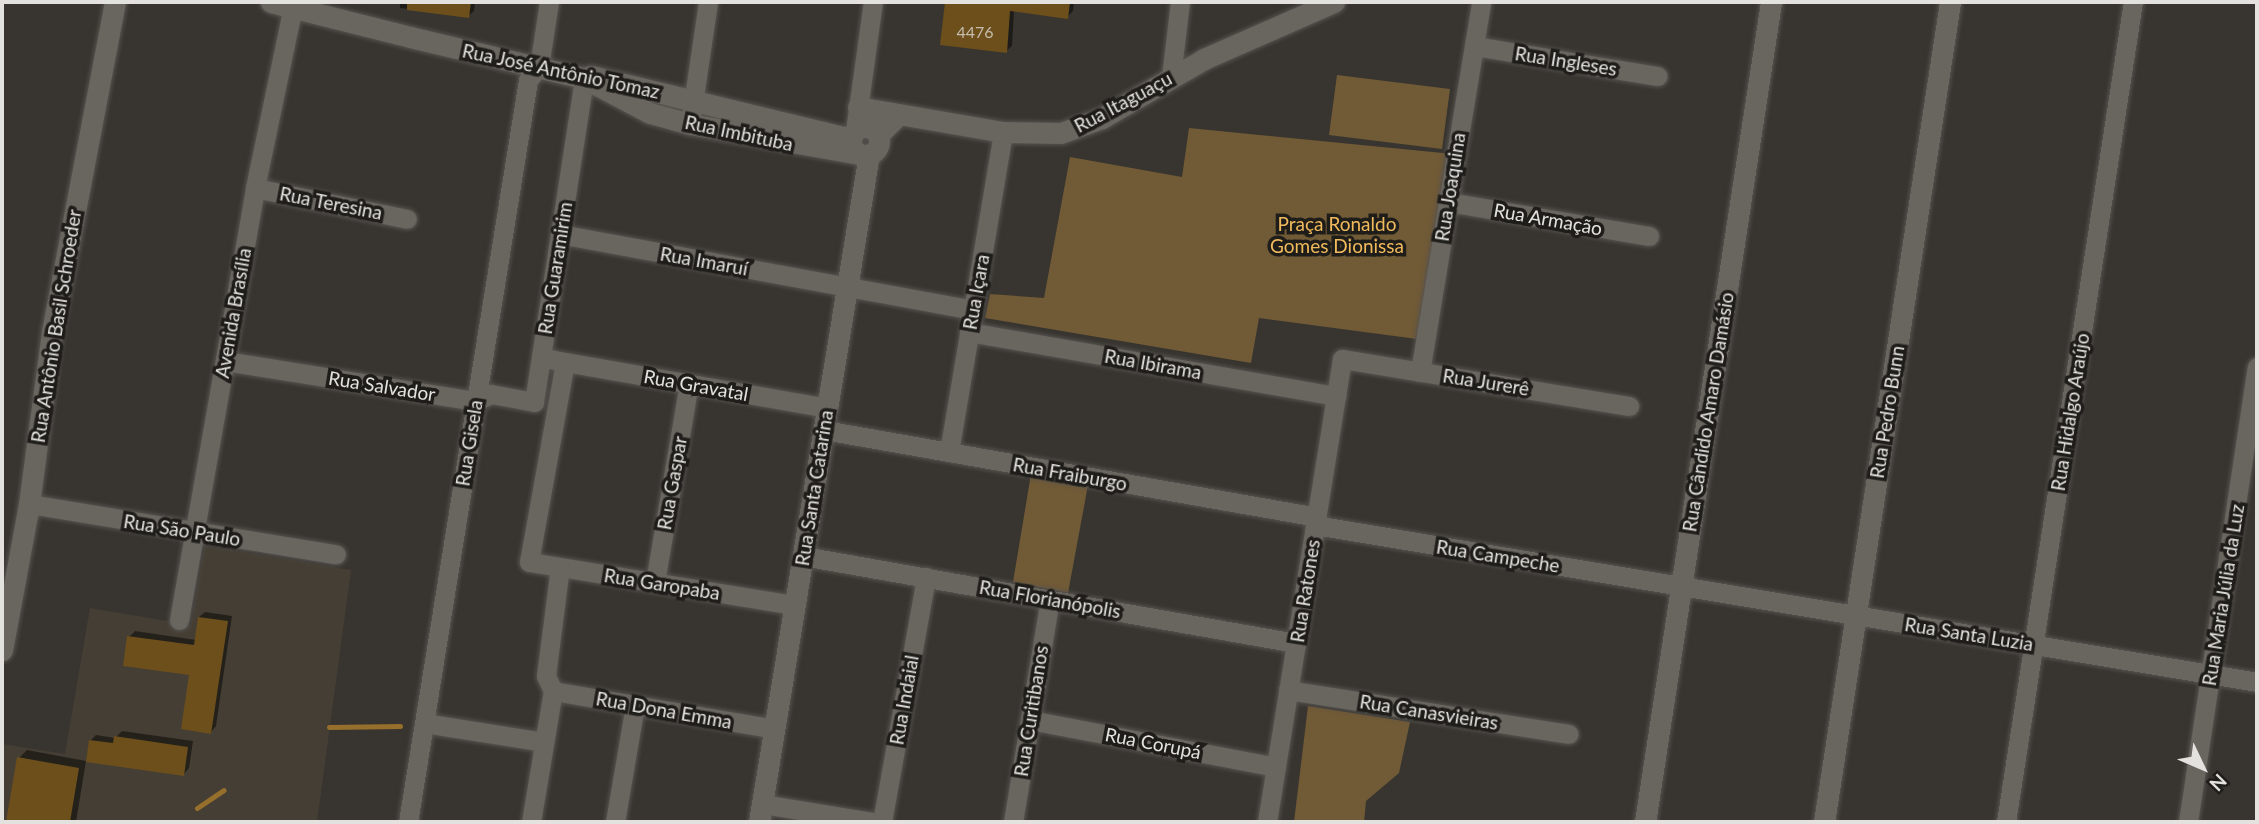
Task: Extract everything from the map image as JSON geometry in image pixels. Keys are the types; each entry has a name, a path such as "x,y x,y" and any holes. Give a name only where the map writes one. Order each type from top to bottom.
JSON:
{"street":[{"name":"Rua Antônio Basil Schroeder","path":"2,650 29,504 52,332 115,2"},
{"name":"Rua José Antônio Tomaz","path":"271,2 294,5 584,78 592,76 859,145"},
{"name":"Rua Gisela","path":"408,822 528,80 539,66 549,2"},
{"path":"690,124 708,2"},
{"name":"Rua Santa Catarina","path":"761,813 848,287 859,145 858,107 873,2"},
{"path":"1171,77 1180,2"},
{"name":"Rua Itaguaçu","path":"858,107 1003,132 1048,135 1083,128 1171,77 1241,42 1334,2"},
{"name":"Rua Joaquina","path":"1420,372 1481,2"},
{"name":"Rua Cândido Amaro Damásio","path":"1645,822 1771,2"},
{"name":"Rua Pedro Bunn","path":"1824,822 1950,2"},
{"name":"Rua Hidalgo Araújo","path":"2006,822 2133,2"},
{"name":"Avenida Brasília","path":"179,620 255,188 294,5"},
{"name":"Rua Ingleses","path":"1474,46 1658,76"},
{"name":"Rua Imbituba","path":"584,78 640,108 690,124 859,145"},
{"name":"Rua Guaramirim","path":"530,562 565,362 541,357 584,78"},
{"path":"859,145 879,146 879,134 899,114"},
{"name":"Rua Içara","path":"949,452 1003,132"},
{"name":"Rua Teresina","path":"255,188 407,219"},
{"name":"Rua Armação","path":"1448,202 1649,236"},
{"name":"Rua Imaruí","path":"560,234 973,310"},
{"name":"Rua Ibirama","path":"969,332 1336,396"},
{"name":"Rua Salvador","path":"225,361 476,401 491,394 534,402 541,357"},
{"name":"Rua Jurerê","path":"1342,359 1629,406"},
{"name":"Rua Ratones","path":"1267,822 1342,359"},
{"name":"Rua Gravatal","path":"565,362 828,408"},
{"name":"Rua Maria Júlia da Luz","path":"2188,822 2257,367"},
{"name":"Rua Gaspar","path":"655,582 689,384"},
{"name":"Rua Fraiburgo","path":"824,430 1316,521"},
{"name":"Rua São Paulo","path":"29,504 336,554"},
{"name":"Rua Campeche","path":"1316,521 1681,586"},
{"name":"Rua Florianópolis","path":"803,556 1296,643"},
{"name":"Rua Garopaba","path":"530,562 795,605"},
{"path":"531,822 553,691 546,676 560,567"},
{"name":"Rua Indaial","path":"882,822 926,577"},
{"name":"Rua Santa Luzia","path":"1681,586 2257,682"},
{"name":"Rua Curitibanos","path":"1013,822 1050,599"},
{"name":"Rua Canasvieiras","path":"1288,690 1569,734"},
{"name":"Rua Dona Emma","path":"553,691 775,729"},
{"path":"615,822 635,705"},
{"name":"Rua Corupá","path":"1030,720 1276,767"},
{"path":"424,723 544,742"},
{"path":"761,813 872,822"}],"shaded area":[{"path":"205,546 351,570 317,822 2,822 2,744 65,754 90,608 191,625"}],"green space":[{"path":"1337,75 1450,89 1442,149 1329,135"},
{"name":"Praça Ronaldo Gomes Dionissa","path":"1189,128 1453,154 1417,339 1259,318 1251,363 985,318 990,294 1044,298 1070,157 1182,177"},
{"path":"1031,474 1088,485 1068,593 1013,582"},
{"path":"1308,706 1410,722 1399,773 1366,801 1364,822 1294,822"}],"building":[{"path":"407,2 471,2 469,18 407,10"},
{"path":"945,2 1070,2 1068,19 1010,11 1007,53 940,45"},
{"path":"198,617 228,621 211,734 181,729 189,675 123,666 127,636 194,645"},
{"path":"114,736 188,747 184,776 86,762 89,740 113,743"},
{"path":"17,757 79,768 70,822 6,822"}],"waterway":[{"path":"329,727 400,726"},
{"path":"197,808 224,790"}]}
